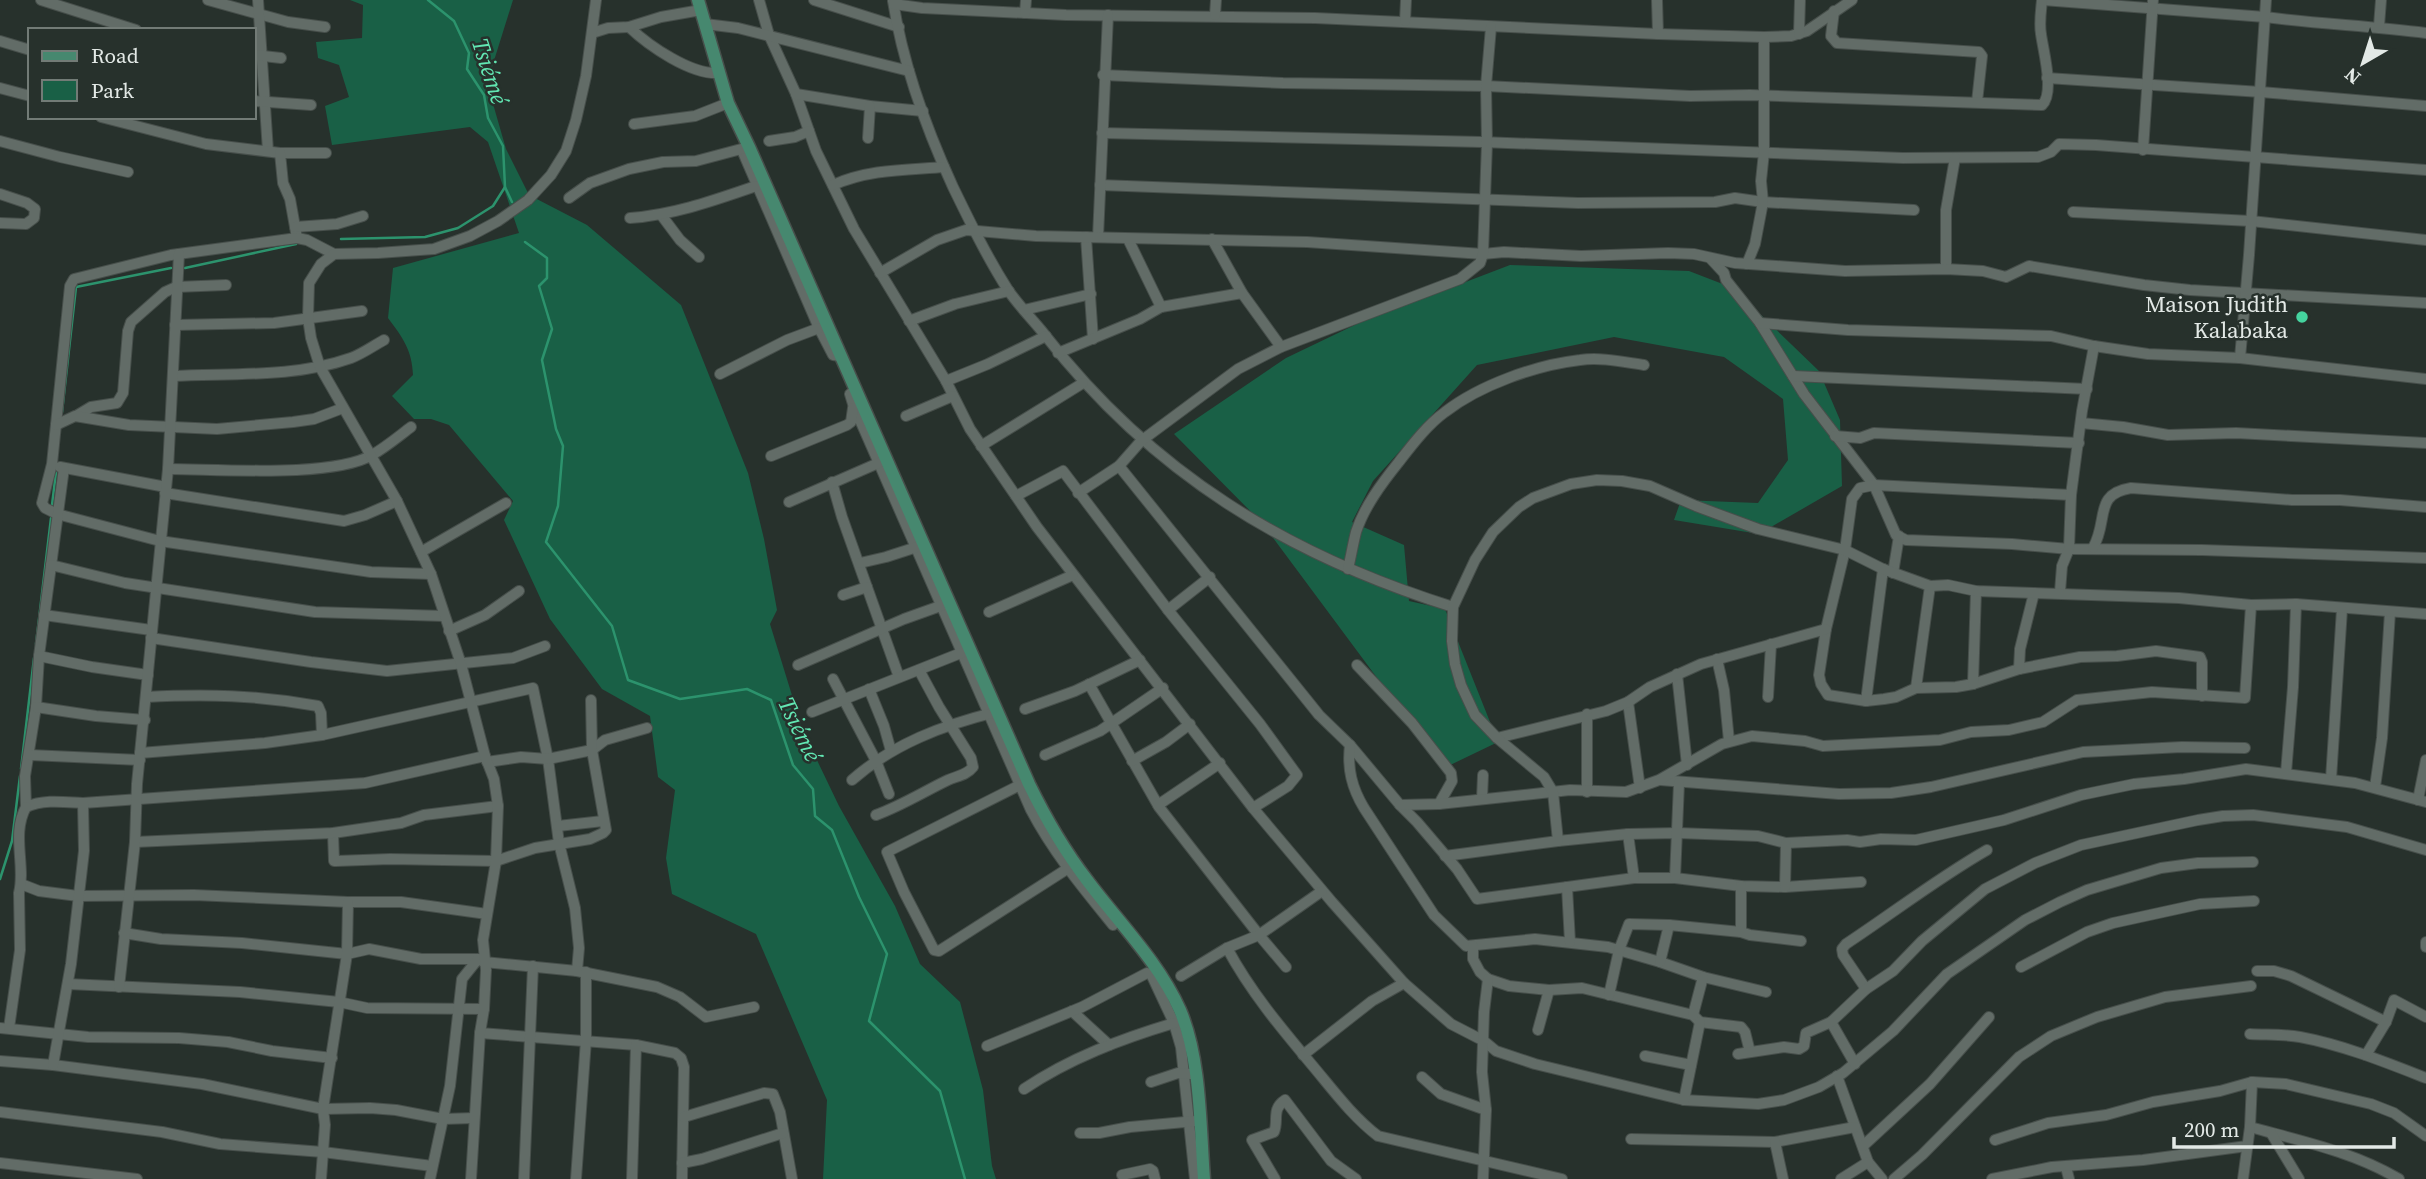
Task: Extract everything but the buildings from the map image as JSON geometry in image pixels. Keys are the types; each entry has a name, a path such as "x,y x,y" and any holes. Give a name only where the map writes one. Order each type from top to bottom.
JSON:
{"main road":[{"path":"700,5 728,103 745,148 856,390 882,461 994,713 1065,850 1147,955 1181,1012 1189,1037 1195,1121 1204,1179"}],"street":[{"path":"41,0 130,28"},
{"path":"208,0 288,22 325,27"},
{"path":"258,0 257,57 265,104 268,151"},
{"path":"280,153 283,183 290,199 296,232 334,254 435,249 470,236 527,200 551,175 566,151 582,97 596,0"},
{"path":"759,0 769,35 796,94 808,131 854,229 946,381 981,446 1016,496 1073,575 1163,688 1253,808 1322,891 1404,983 1451,1024 1484,1041 1496,1051 1535,1064 1684,1100 1758,1104 1784,1100 1819,1087 1855,1064 1893,1031 1947,974 2025,920 2060,902 2087,890 2161,868 2199,863 2253,862"},
{"path":"814,0 899,27"},
{"path":"1025,13 1026,0"},
{"path":"1215,15 1216,0"},
{"path":"1405,21 1406,0"},
{"path":"1657,0 1658,34"},
{"path":"1799,34 1800,0"},
{"path":"1452,607 1409,593 1312,554 1250,520 1141,441 1083,383 1009,291 975,232 944,167 923,111 909,71 894,2 1025,13 1405,21 1491,27 1764,37 1807,31 1852,0"},
{"path":"1103,75 1283,83 1486,86 1667,96 2044,104 2047,57 2040,30 2042,0 2153,5 2302,22 2379,26 2426,33"},
{"path":"2240,358 2266,0"},
{"path":"2379,26 2381,0"},
{"path":"592,33 608,28 629,27 700,5"},
{"path":"2143,150 2153,5"},
{"path":"1834,11 1831,36 1837,43 1979,52 1982,56 1977,102"},
{"path":"1098,237 1103,75 1108,15"},
{"path":"705,24 769,35 909,71"},
{"path":"629,27 642,39 678,61 707,74 719,73"},
{"path":"1079,493 1119,466 1141,441 1238,369 1281,347 1460,279 1480,264 1483,254 1486,86 1491,27"},
{"path":"1747,264 1755,244 1763,202 1761,181 1764,152 1764,37"},
{"path":"0,41 28,49"},
{"path":"257,57 281,58"},
{"path":"2047,78 2426,106"},
{"path":"0,88 28,95"},
{"path":"796,94 923,111"},
{"path":"256,102 311,105"},
{"path":"634,124 695,116 728,103"},
{"path":"868,138 870,106"},
{"path":"109,119 206,144 280,153 326,153"},
{"path":"769,141 795,137 808,131"},
{"path":"1102,133 1955,158 2038,158 2051,152 2059,144 2426,170"},
{"path":"0,141 61,158 128,172"},
{"path":"569,198 590,183 629,169 663,162 696,162 745,148 756,186 819,328 833,355 840,356"},
{"path":"1946,269 1946,210 1955,158"},
{"path":"833,185 871,172 944,167"},
{"path":"1100,185 1578,203 1715,202 1735,198 1763,202 1914,210"},
{"path":"630,218 663,216 756,186"},
{"path":"0,194 27,202 35,209 34,218 26,224 0,223"},
{"path":"2073,212 2251,221 2426,240"},
{"path":"363,216 337,224 179,254 78,277 71,282 52,464 42,503 57,514 160,541 371,572 430,574"},
{"path":"663,216 680,240 699,257"},
{"path":"880,273 937,240 966,230 1128,239 1307,242 1483,254 1694,254 1747,264 1845,271 1946,269 1983,271 2006,276 2029,266 2144,285 2246,294 2426,303"},
{"path":"1086,237 1093,339"},
{"path":"1128,239 1161,307"},
{"path":"1212,239 1242,293 1281,347"},
{"path":"119,987 169,469 179,254"},
{"path":"334,254 321,264 309,283 309,318 320,367 397,501 430,574 461,664 486,759 494,779 498,806 496,861 481,961 486,970 471,1179"},
{"path":"1709,257 1760,323 1835,436 1874,485 1894,532 1899,536 1910,540 2069,549 2426,558"},
{"path":"1724,273 1735,262"},
{"path":"56,425 91,407 117,403 122,393 131,322 165,292 176,287 226,285"},
{"path":"909,321 967,300 1009,291"},
{"path":"1058,353 1161,307 1242,293"},
{"path":"1024,310 1091,294"},
{"path":"175,326 274,323 362,311"},
{"path":"1760,323 1848,330 2051,336 2148,354 2240,358 2426,379"},
{"path":"720,374 787,340 819,328"},
{"path":"946,381 1046,336"},
{"path":"173,376 279,373 320,367 353,358 384,340"},
{"path":"2060,592 2062,566 2069,549 2071,495 2094,346"},
{"path":"1348,569 1357,530 1383,482 1419,437 1445,412 1512,377 1544,367 1580,359 1610,359 1644,365"},
{"path":"1793,376 2087,389"},
{"path":"981,446 1083,383"},
{"path":"789,502 882,461 853,404 850,394 856,390"},
{"path":"906,416 953,396"},
{"path":"771,456 847,425 851,422 853,404"},
{"path":"76,416 129,425 217,429 314,419 343,408"},
{"path":"2081,423 2123,426 2168,435 2236,433 2426,443"},
{"path":"169,469 331,467 371,456 411,427"},
{"path":"1835,436 1860,438 1874,433 2079,443"},
{"path":"52,464 165,490 344,521 397,501"},
{"path":"1119,466 1319,715 1350,745 1445,856 1477,899 1634,877 1785,887 1861,882"},
{"path":"64,468 24,786 26,807 22,815 19,838 20,950 5,1028 59,1035 228,1042 272,1051 332,1058"},
{"path":"1016,496 1062,471 1168,610 1260,724 1297,775 1288,786 1253,808"},
{"path":"1558,841 1553,792 1544,777 1497,738 1475,715 1461,685 1455,664 1452,607 1486,542 1509,515 1533,498 1553,489 1584,481 1613,480 1650,486 1758,529 1845,550 1888,571 1930,586 1948,585 1976,591 2179,598 2251,605 2296,604 2426,614"},
{"path":"832,482 899,677"},
{"path":"2071,495 1874,485 1860,488 1852,499 1845,550 1826,629 1819,675 1828,695 1866,701 1896,697 1916,688 1973,684 2019,669 2080,657 2156,651 2200,657 2202,696"},
{"path":"2093,548 2099,538 2107,500 2117,490 2131,488 2426,507"},
{"path":"421,552 506,503"},
{"path":"1866,701 1888,571 1899,536"},
{"path":"860,563 920,546"},
{"path":"51,565 125,583 315,612 444,616"},
{"path":"989,612 1073,575"},
{"path":"1168,610 1210,577"},
{"path":"1916,688 1930,586"},
{"path":"843,595 867,587"},
{"path":"449,631 485,615 519,591"},
{"path":"1973,684 1976,591"},
{"path":"2019,669 2020,649 2034,593"},
{"path":"798,665 946,604"},
{"path":"2286,774 2294,687 2296,604"},
{"path":"1399,805 1439,804 1570,790 1626,792 1659,780 1729,741 1752,736 1805,741 1823,746 1940,740 1971,732 2009,730 2043,722 2077,700 2152,692 2245,698 2251,605"},
{"path":"2331,779 2342,609"},
{"path":"2375,787 2382,738 2390,612"},
{"path":"44,615 387,671 513,658 545,646"},
{"path":"1497,738 1606,711 1628,702 1650,687 1677,674 1717,659 1826,629"},
{"path":"1768,697 1770,643"},
{"path":"812,712 967,651"},
{"path":"39,656 148,675"},
{"path":"1717,659 1726,701 1729,741"},
{"path":"1025,709 1140,660"},
{"path":"1357,665 1412,723 1451,773 1452,780 1439,804"},
{"path":"876,815 911,801 970,771 973,762 919,670"},
{"path":"1677,674 1687,765"},
{"path":"832,679 876,761 889,794"},
{"path":"1089,684 1158,805 1258,935 1286,967"},
{"path":"30,755 104,760 265,743 322,735 533,688 548,759 559,843 575,908 582,972 586,1040 576,1179"},
{"path":"1045,755 1100,731 1163,688"},
{"path":"869,689 891,751"},
{"path":"146,697 239,695 317,706 321,713 322,735"},
{"path":"333,833 334,861 496,861 535,848 590,839 603,833 606,830 592,750 591,700"},
{"path":"1628,702 1640,788"},
{"path":"36,707 145,720"},
{"path":"852,780 891,751 951,725 994,713 1020,785 1042,831 1067,869 1113,925"},
{"path":"1587,715 1587,792"},
{"path":"1132,761 1166,742 1190,724"},
{"path":"26,807 56,801 83,803 365,783 486,759 548,759 592,750 606,740 647,728"},
{"path":"1350,745 1349,773 1354,791 1434,915 1461,943 1473,946 1535,939 1570,942 1619,950 1703,977 1766,992"},
{"path":"1659,780 1839,794 1891,793 1931,787 2083,752 2182,747 2245,748"},
{"path":"1445,856 1628,834 1758,836 1786,843 1916,840 2004,820 2081,794 2246,769 2331,779 2375,787 2422,801 2426,760"},
{"path":"1158,805 1220,763"},
{"path":"1482,799 1483,775"},
{"path":"1675,878 1679,783"},
{"path":"1020,785 886,853 934,950 939,951 1067,869"},
{"path":"53,1065 68,984 84,851 83,803"},
{"path":"135,842 333,833 401,823 424,815 498,806"},
{"path":"1738,1054 1784,1047 1799,1049 1805,1044 1806,1033 1831,1022 1985,889 2035,863 2081,845 2198,820 2253,815 2347,827 2426,850"},
{"path":"558,826 603,821"},
{"path":"1628,834 1634,877"},
{"path":"1785,887 1786,843"},
{"path":"1867,989 1843,955 1842,949 1846,944 1953,870 1987,850"},
{"path":"21,884 39,891 78,896 231,896 401,902 487,914"},
{"path":"1741,886 1741,932"},
{"path":"1567,887 1570,942"},
{"path":"1181,976 1227,948 1258,935 1322,891"},
{"path":"2021,967 2087,932 2113,923 2200,904 2254,901"},
{"path":"321,1179 326,1125 323,1109 346,954 348,902"},
{"path":"1609,995 1619,950 1629,924 1741,932 1801,941"},
{"path":"1660,962 1669,925"},
{"path":"124,933 161,939 242,943 346,954 369,949 421,959 481,961 582,972 657,987 680,997 706,1017 754,1007"},
{"path":"1473,946 1475,966 1488,979 1520,988 1582,988 1696,1019 1741,1027 1750,1052"},
{"path":"1227,948 1252,990 1303,1055 1360,1122 1378,1136 1562,1179"},
{"path":"430,1179 453,1064 462,979 481,961"},
{"path":"524,1179 533,966"},
{"path":"2257,971 2274,971 2291,976 2386,1022"},
{"path":"987,1046 1072,1011 1149,973 1174,1023 1191,1074 1178,1073 1151,1082"},
{"path":"1684,1100 1703,977"},
{"path":"1483,1179 1486,1110 1482,1072 1483,1012 1488,979"},
{"path":"1303,1055 1372,1001 1404,983"},
{"path":"68,984 204,989 339,1002 367,1008 484,1009"},
{"path":"1894,1179 1922,1155 2019,1057 2051,1036 2097,1017 2165,997 2251,986"},
{"path":"1538,1030 1549,990"},
{"path":"2366,1055 2386,1022 2395,1000 2426,1017"},
{"path":"1072,1011 1108,1045"},
{"path":"1863,1146 1930,1084 1989,1017"},
{"path":"1831,1022 1855,1064"},
{"path":"1024,1089 1054,1069 1108,1045 1174,1023"},
{"path":"480,1033 636,1045 671,1052 681,1058 684,1067 682,1179"},
{"path":"2250,1034 2297,1036 2366,1055 2426,1078"},
{"path":"632,1179 636,1045"},
{"path":"1646,1056 1691,1065"},
{"path":"0,1060 202,1084 323,1109 396,1110 443,1119 474,1118"},
{"path":"1837,1076 1868,1161 1882,1179"},
{"path":"1422,1077 1441,1094 1486,1110"},
{"path":"2232,1179 2244,1175 2252,1082"},
{"path":"1995,1140 2048,1123 2106,1115 2152,1102 2220,1091 2252,1082 2286,1084 2371,1104 2393,1113 2426,1136"},
{"path":"684,1117 769,1093 776,1098 792,1179"},
{"path":"1275,1179 1252,1140 1274,1132 1276,1111 1285,1100 1331,1161 1356,1179"},
{"path":"0,1112 162,1132 243,1147 323,1152 432,1166"},
{"path":"1080,1133 1195,1121 1195,1179"},
{"path":"1631,1139 1775,1142 1855,1127"},
{"path":"2250,1127 2354,1157 2399,1179"},
{"path":"682,1163 783,1133"},
{"path":"2271,1133 2299,1179"},
{"path":"1775,1142 1783,1179"},
{"path":"1992,1179 2052,1167 2066,1175 2143,1160 2247,1146"},
{"path":"1841,1179 1868,1161"},
{"path":"0,1163 137,1179"},
{"path":"1122,1175 1150,1169 1155,1179"}],"green space":[{"path":"350,0 513,0 487,83 506,149 529,195 587,225 681,305 748,473 777,610 770,624 803,731 839,806 895,906 920,964 960,1002 983,1090 996,1179 823,1179 827,1100 756,934 672,894 666,858 675,790 658,777 650,716 602,689 550,619 504,520 513,501 449,425 431,419 414,419 392,396 413,375 406,345 388,318 393,268 519,233 488,142 470,127 332,145 325,106 349,97 339,65 318,58 316,42 362,38 363,5"},
{"path":"1510,265 1689,271 1733,288 1819,371 1840,420 1842,486 1759,534 1674,520 1681,500 1758,503 1788,460 1783,399 1724,357 1614,337 1477,365 1373,481 1352,522 1404,545 1409,601 1445,609 1498,742 1444,768 1262,523 1174,434 1286,358 1361,322"}],"waterway":[{"name":"Tsiémé","path":"428,0 454,21 469,53 467,69 484,95 488,118 503,146 505,187 512,202"},
{"path":"341,239 425,237 458,228 493,206 505,187"},
{"name":"Tsiémé","path":"525,242 547,258 547,278 539,286 552,329 542,360 556,429 563,446 558,506 546,542 612,626 628,680 680,699 747,689 771,700 793,765 813,789 815,816 832,830 859,897 887,954 869,1021 940,1091 965,1179"},
{"path":"185,268 296,244"},
{"path":"62,412 76,287 171,268"},
{"path":"52,505 56,472"},
{"path":"36,644 51,518"},
{"path":"21,769 34,658"},
{"path":"0,879 12,841 20,776"}],"place":[{"name":"Maison Judith Kalabaka","path":"2302,317"}]}
